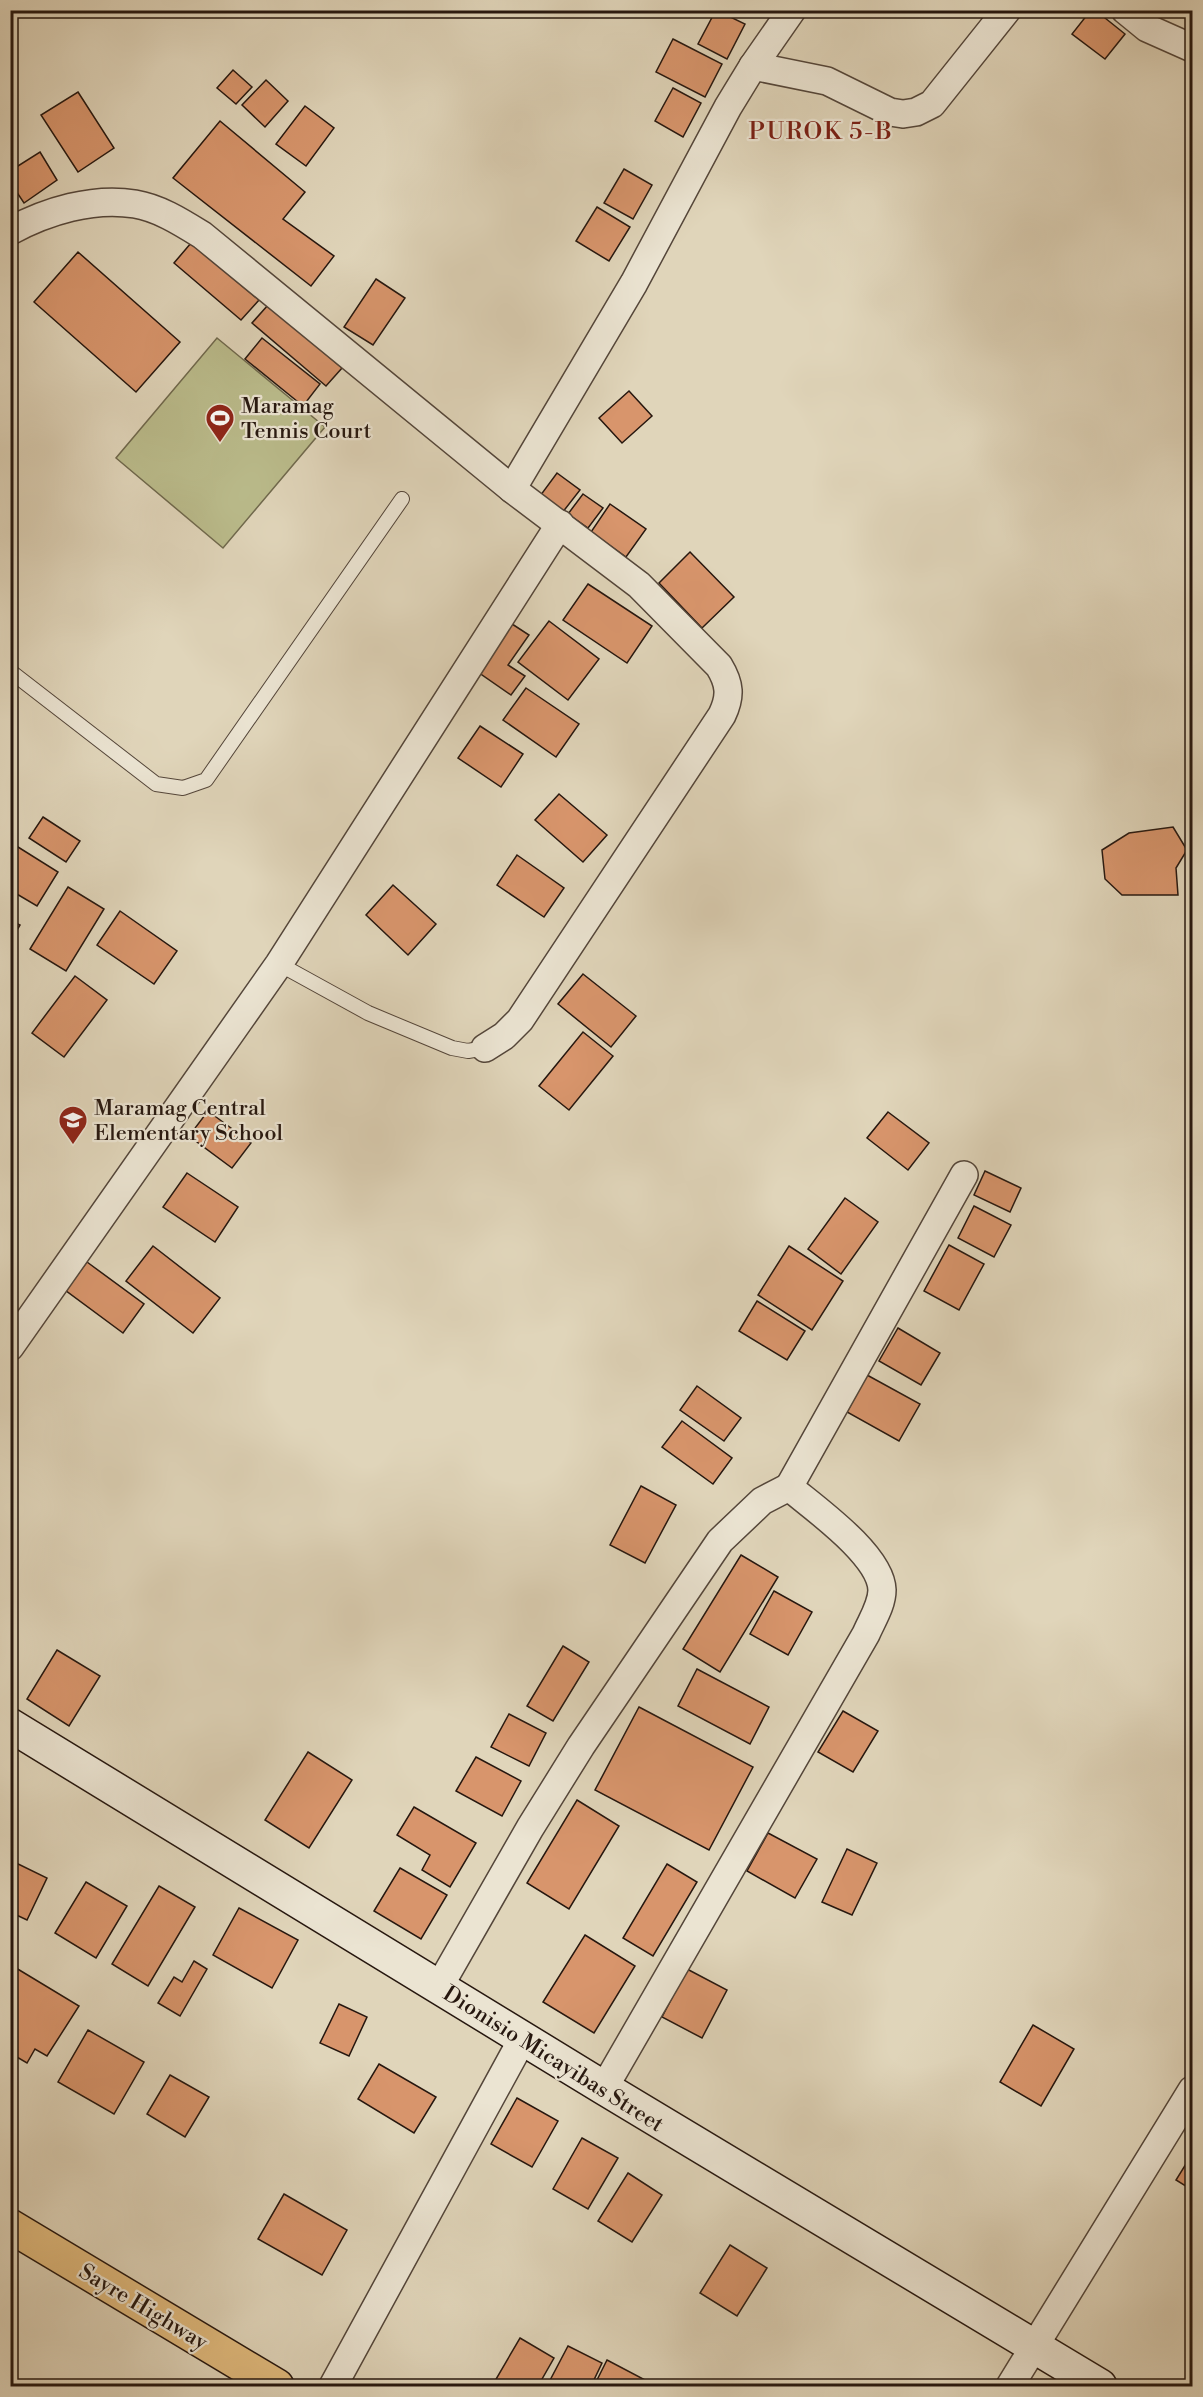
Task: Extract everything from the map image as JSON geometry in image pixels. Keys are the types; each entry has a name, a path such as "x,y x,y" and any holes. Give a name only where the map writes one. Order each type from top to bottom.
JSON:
{"highway":[{"name":"Sayre Highway","path":"10,2226 277,2386"}],"street":[{"path":"512,489 634,283 753,66 792,10"},
{"path":"753,66 827,81 890,112 903,114 916,112 932,104 1007,10"},
{"path":"1125,10 1147,28 1192,48"},
{"path":"10,231 66,207 105,203 136,204 170,215 202,235 512,489 639,585 719,666 729,689 728,702 722,715 520,1020 504,1036 485,1048"},
{"path":"10,1347 279,964 560,524"},
{"path":"440,1987 558,1782 720,1541 762,1501 789,1487 964,1175"},
{"path":"604,2088 866,1634 878,1609 882,1588 874,1567 860,1547 789,1487"},
{"name":"Dionisio Micayibas Street","path":"10,1725 604,2088 1100,2386"},
{"path":"333,2386 523,2038"},
{"path":"1010,2386 1192,2090"}],"lane":[{"path":"10,671 156,784 183,788 206,780 402,499"},
{"path":"279,964 368,1013 452,1048 468,1051 485,1048"}],"green space":[{"name":"Maramag Tennis Court","path":"217,338 325,427 223,548 116,458"}],"building":[{"path":"716,10 745,24 727,59 698,44"},
{"path":"1091,10 1095,10 1125,34 1105,59 1072,34"},
{"path":"673,39 722,64 705,97 656,72"},
{"path":"233,70 252,87 236,104 217,88"},
{"path":"266,80 288,101 265,127 242,105"},
{"path":"673,88 701,103 683,137 655,121"},
{"path":"78,92 114,148 78,172 41,115"},
{"path":"305,106 334,128 306,166 276,144"},
{"path":"220,121 305,192 283,219 334,256 311,286 173,178"},
{"path":"40,152 57,180 24,203 10,182 10,171"},
{"path":"624,169 652,185 633,219 604,203"},
{"path":"597,207 630,227 609,261 576,241"},
{"path":"191,243 259,300 241,320 174,263"},
{"path":"78,252 180,342 136,392 34,302"},
{"path":"376,279 405,298 373,345 344,327"},
{"path":"268,305 342,368 326,386 252,323"},
{"path":"262,338 320,384 303,406 245,359"},
{"path":"629,391 652,416 622,443 599,418"},
{"path":"557,473 580,490 562,513 540,496"},
{"path":"583,494 603,508 588,528 568,514"},
{"path":"610,504 646,529 626,557 591,532"},
{"path":"690,552 734,597 702,628 659,583"},
{"path":"588,584 652,626 627,663 563,620"},
{"path":"549,621 599,659 568,700 518,662"},
{"path":"509,622 529,635 508,665 525,676 511,695 475,670"},
{"path":"526,688 579,724 556,757 503,720"},
{"path":"480,726 523,754 501,787 458,758"},
{"path":"559,794 607,835 583,862 535,820"},
{"path":"43,817 80,841 66,862 29,838"},
{"path":"1173,827 1187,850 1176,868 1178,895 1122,895 1105,879 1102,850 1129,833"},
{"path":"10,842 58,872 37,906 10,890"},
{"path":"517,855 564,888 544,917 497,885"},
{"path":"393,885 436,924 408,955 366,915"},
{"path":"68,887 104,909 66,971 30,949"},
{"path":"120,911 177,951 154,984 97,945"},
{"path":"10,920 20,925 10,942"},
{"path":"583,974 636,1016 611,1047 558,1004"},
{"path":"75,976 107,1000 64,1057 32,1033"},
{"path":"583,1032 613,1056 569,1110 539,1086"},
{"path":"208,1111 251,1143 232,1168 189,1136"},
{"path":"888,1112 929,1143 908,1170 867,1138"},
{"path":"985,1171 1021,1188 1010,1212 974,1195"},
{"path":"187,1173 238,1207 215,1242 163,1207"},
{"path":"845,1198 878,1222 841,1274 808,1249"},
{"path":"974,1206 1011,1225 994,1257 958,1238"},
{"path":"949,1245 984,1264 959,1310 924,1291"},
{"path":"153,1246 220,1298 193,1333 126,1281"},
{"path":"789,1246 843,1281 812,1330 758,1295"},
{"path":"87,1262 144,1304 123,1333 65,1290"},
{"path":"757,1301 805,1331 787,1360 739,1331"},
{"path":"898,1328 940,1353 921,1385 879,1361"},
{"path":"867,1375 920,1404 899,1441 847,1412"},
{"path":"697,1386 741,1418 724,1441 680,1410"},
{"path":"682,1421 732,1458 713,1484 662,1447"},
{"path":"641,1486 676,1505 645,1563 610,1545"},
{"path":"741,1555 778,1577 720,1672 683,1649"},
{"path":"774,1591 812,1612 788,1655 750,1634"},
{"path":"563,1646 589,1662 553,1721 527,1706"},
{"path":"57,1650 100,1676 69,1726 27,1699"},
{"path":"697,1669 769,1707 750,1744 678,1706"},
{"path":"639,1707 753,1767 709,1850 595,1790"},
{"path":"843,1711 878,1731 853,1772 818,1752"},
{"path":"509,1714 546,1733 529,1766 491,1747"},
{"path":"308,1752 352,1780 309,1848 265,1820"},
{"path":"476,1757 521,1781 502,1816 456,1791"},
{"path":"577,1800 619,1826 569,1909 527,1883"},
{"path":"414,1807 476,1843 450,1887 422,1870 430,1855 397,1835"},
{"path":"768,1833 817,1859 795,1898 747,1871"},
{"path":"847,1849 877,1863 852,1915 822,1902"},
{"path":"10,1860 47,1878 27,1920 10,1912"},
{"path":"667,1864 697,1882 653,1956 623,1938"},
{"path":"400,1868 447,1895 421,1939 374,1911"},
{"path":"86,1882 127,1906 96,1958 55,1933"},
{"path":"159,1886 195,1907 148,1986 112,1964"},
{"path":"239,1908 298,1940 272,1988 213,1955"},
{"path":"585,1935 635,1966 594,2033 543,2002"},
{"path":"194,1961 207,1969 180,2016 158,2003 174,1977 182,1982"},
{"path":"16,1968 79,2006 47,2056 35,2049 27,2063 10,2053 10,1977"},
{"path":"687,1969 727,1990 702,2038 662,2017"},
{"path":"339,2004 367,2017 349,2056 320,2043"},
{"path":"1033,2025 1074,2049 1041,2106 1000,2082"},
{"path":"88,2030 144,2062 114,2114 58,2082"},
{"path":"379,2064 436,2097 414,2133 358,2099"},
{"path":"170,2075 209,2097 185,2137 147,2114"},
{"path":"517,2098 558,2121 532,2167 491,2144"},
{"path":"582,2138 618,2158 588,2209 553,2189"},
{"path":"1189,2159 1192,2161 1192,2190 1176,2180"},
{"path":"628,2173 662,2195 632,2242 598,2221"},
{"path":"284,2194 347,2230 322,2275 258,2239"},
{"path":"730,2245 767,2268 737,2316 700,2293"},
{"path":"520,2338 554,2358 538,2386 492,2386"},
{"path":"568,2346 602,2363 591,2386 547,2386"},
{"path":"607,2360 649,2382 647,2386 594,2386"}],"place":[{"name":"Maramag Tennis Court","path":"220,444"},
{"name":"Maramag Central Elementary School","path":"73,1146"}],"district":[{"name":"PUROK 5-B","path":"821,131"}]}
